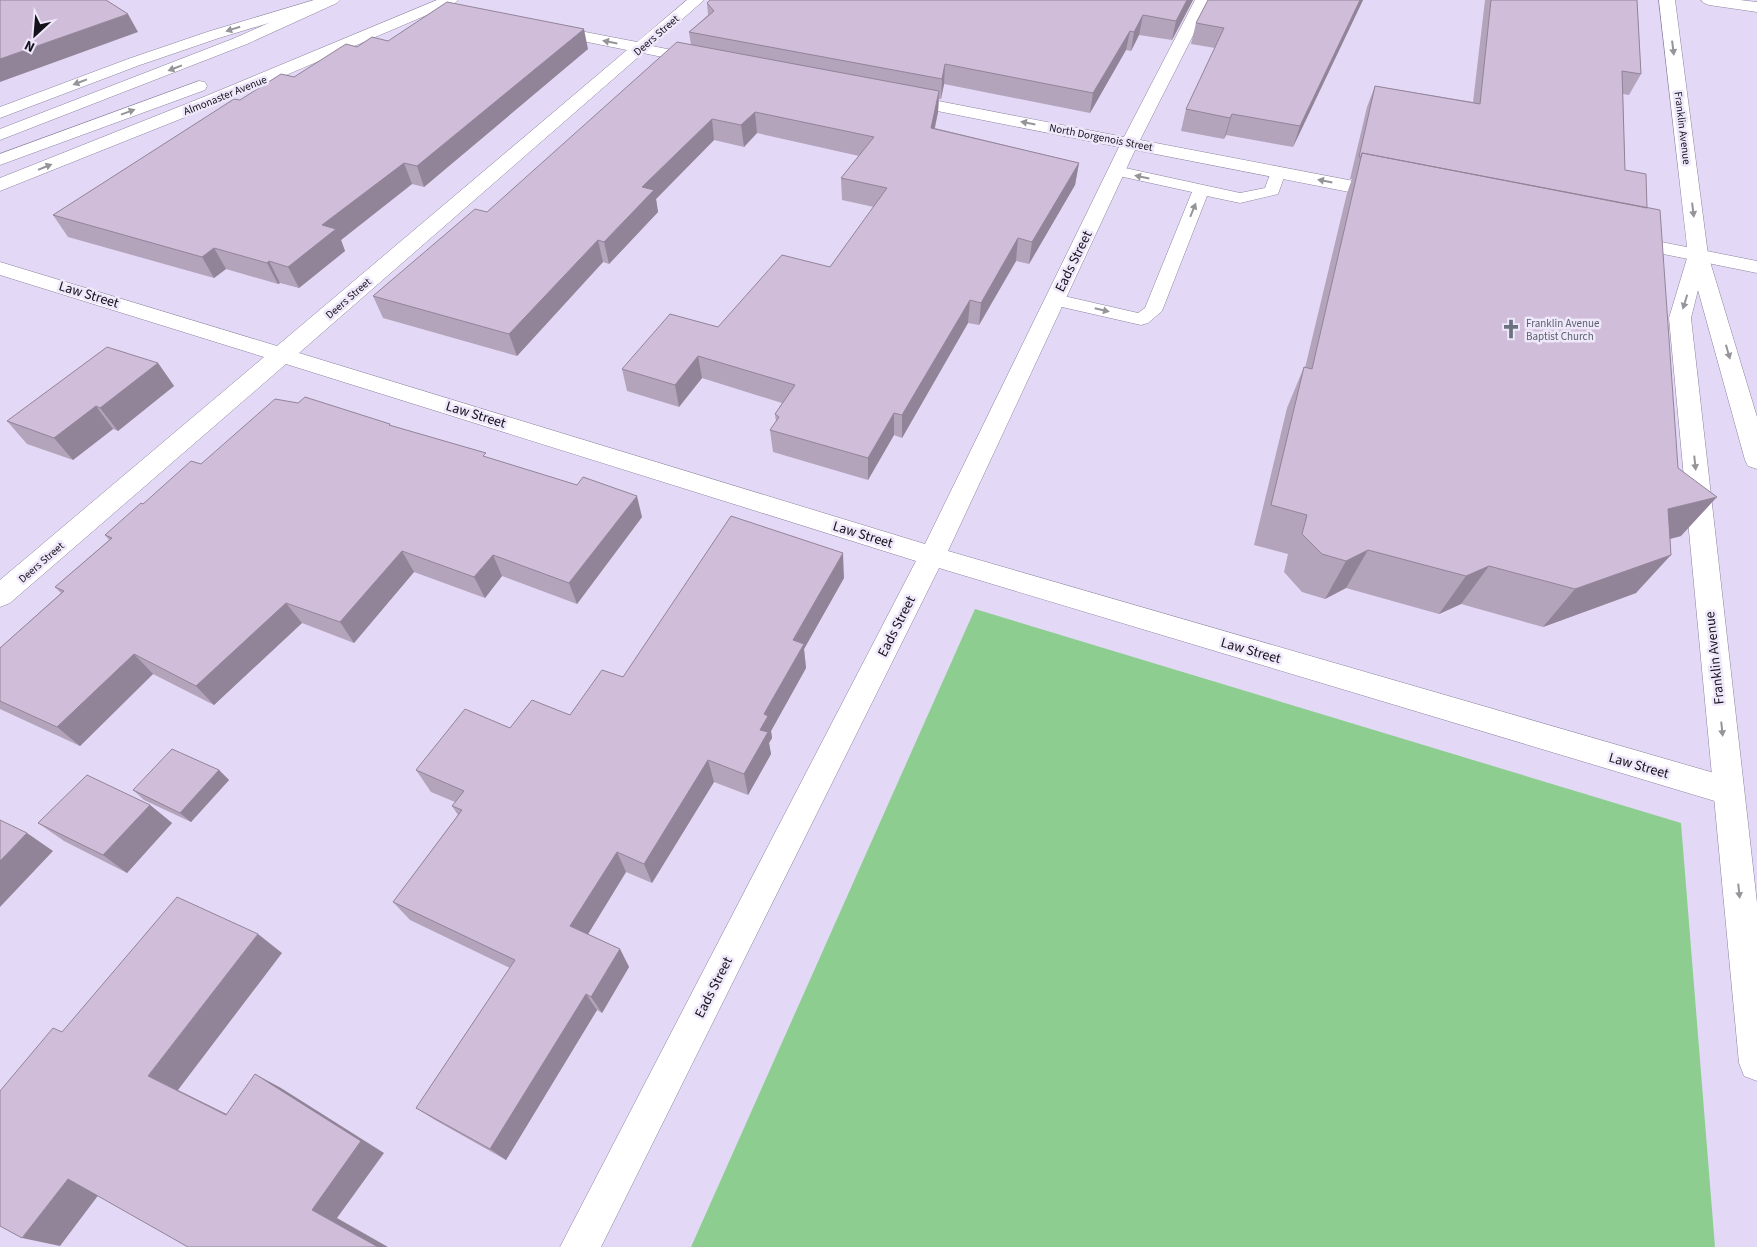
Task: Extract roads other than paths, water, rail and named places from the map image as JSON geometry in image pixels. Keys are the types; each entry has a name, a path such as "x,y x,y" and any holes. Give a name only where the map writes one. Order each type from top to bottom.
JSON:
{"street":[{"path":"0,135 242,41 331,0"},
{"path":"0,113 187,44 331,0"},
{"name":"Deers Street","path":"0,596 696,0"},
{"name":"Eads Street","path":"580,1247 932,556 1130,142 1202,0"},
{"name":"Franklin Avenue","path":"1667,0 1698,255 1726,343 1757,460"},
{"path":"1709,0 1757,7"},
{"name":"Almonaster Avenue","path":"232,75 452,2"},
{"name":"Almonaster Avenue","path":"0,185 452,2"},
{"path":"536,28 718,63"},
{"name":"Almonaster Avenue","path":"0,160 82,128 213,82"},
{"name":"North Dorgenois Street","path":"885,95 1402,196"},
{"path":"1613,238 1757,267"},
{"name":"Franklin Avenue","path":"1698,255 1680,318 1757,1062"},
{"name":"Law Street","path":"0,268 932,556 1728,791"}],"lane":[{"path":"1116,171 1240,198 1272,191 1278,172"},
{"path":"1054,300 1141,319 1153,311 1201,190"}],"place":[{"name":"Franklin Avenue Baptist Church","path":"1511,329"}]}
